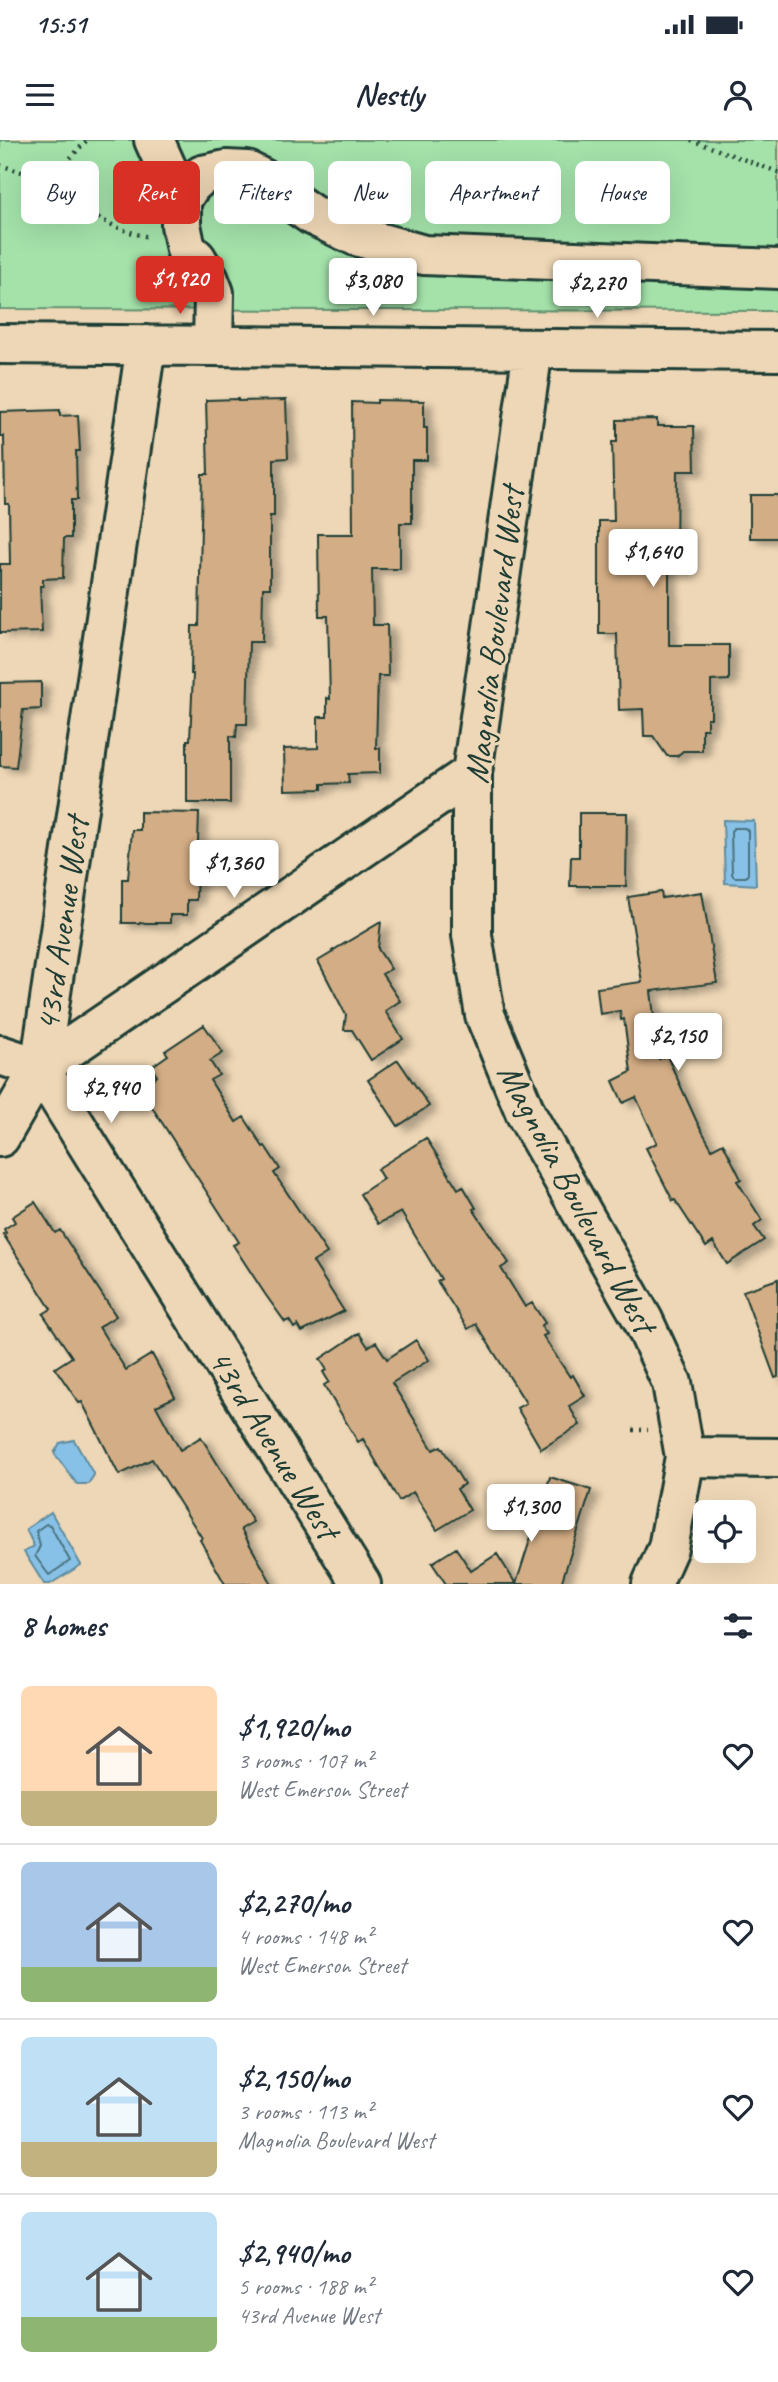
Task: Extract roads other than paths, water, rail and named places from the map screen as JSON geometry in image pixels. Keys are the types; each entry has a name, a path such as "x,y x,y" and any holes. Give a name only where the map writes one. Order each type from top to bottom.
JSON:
{"street":[{"path":"154,140 163,161"},
{"path":"200,177 226,170 247,171 283,189 296,204 312,215 356,236 424,254 778,269"},
{"path":"181,224 186,248 209,280 214,293 213,346"},
{"path":"0,344 778,351"},
{"name":"43rd Avenue West","path":"146,345 40,1068 361,1584"},
{"name":"Magnolia Boulevard West","path":"533,349 472,773 472,935 485,1015 526,1114 643,1320 672,1383 685,1457 667,1548 652,1584"},
{"path":"0,1137 40,1068 472,773"},
{"path":"0,1055 40,1068"},
{"path":"685,1457 778,1458"}],"water":[{"path":"723,820 754,821 756,885 725,883"},
{"path":"74,1440 94,1475 88,1484 77,1484 54,1453 60,1443"},
{"path":"51,1512 81,1565 50,1584 44,1584 24,1552 34,1546 26,1529"}]}
